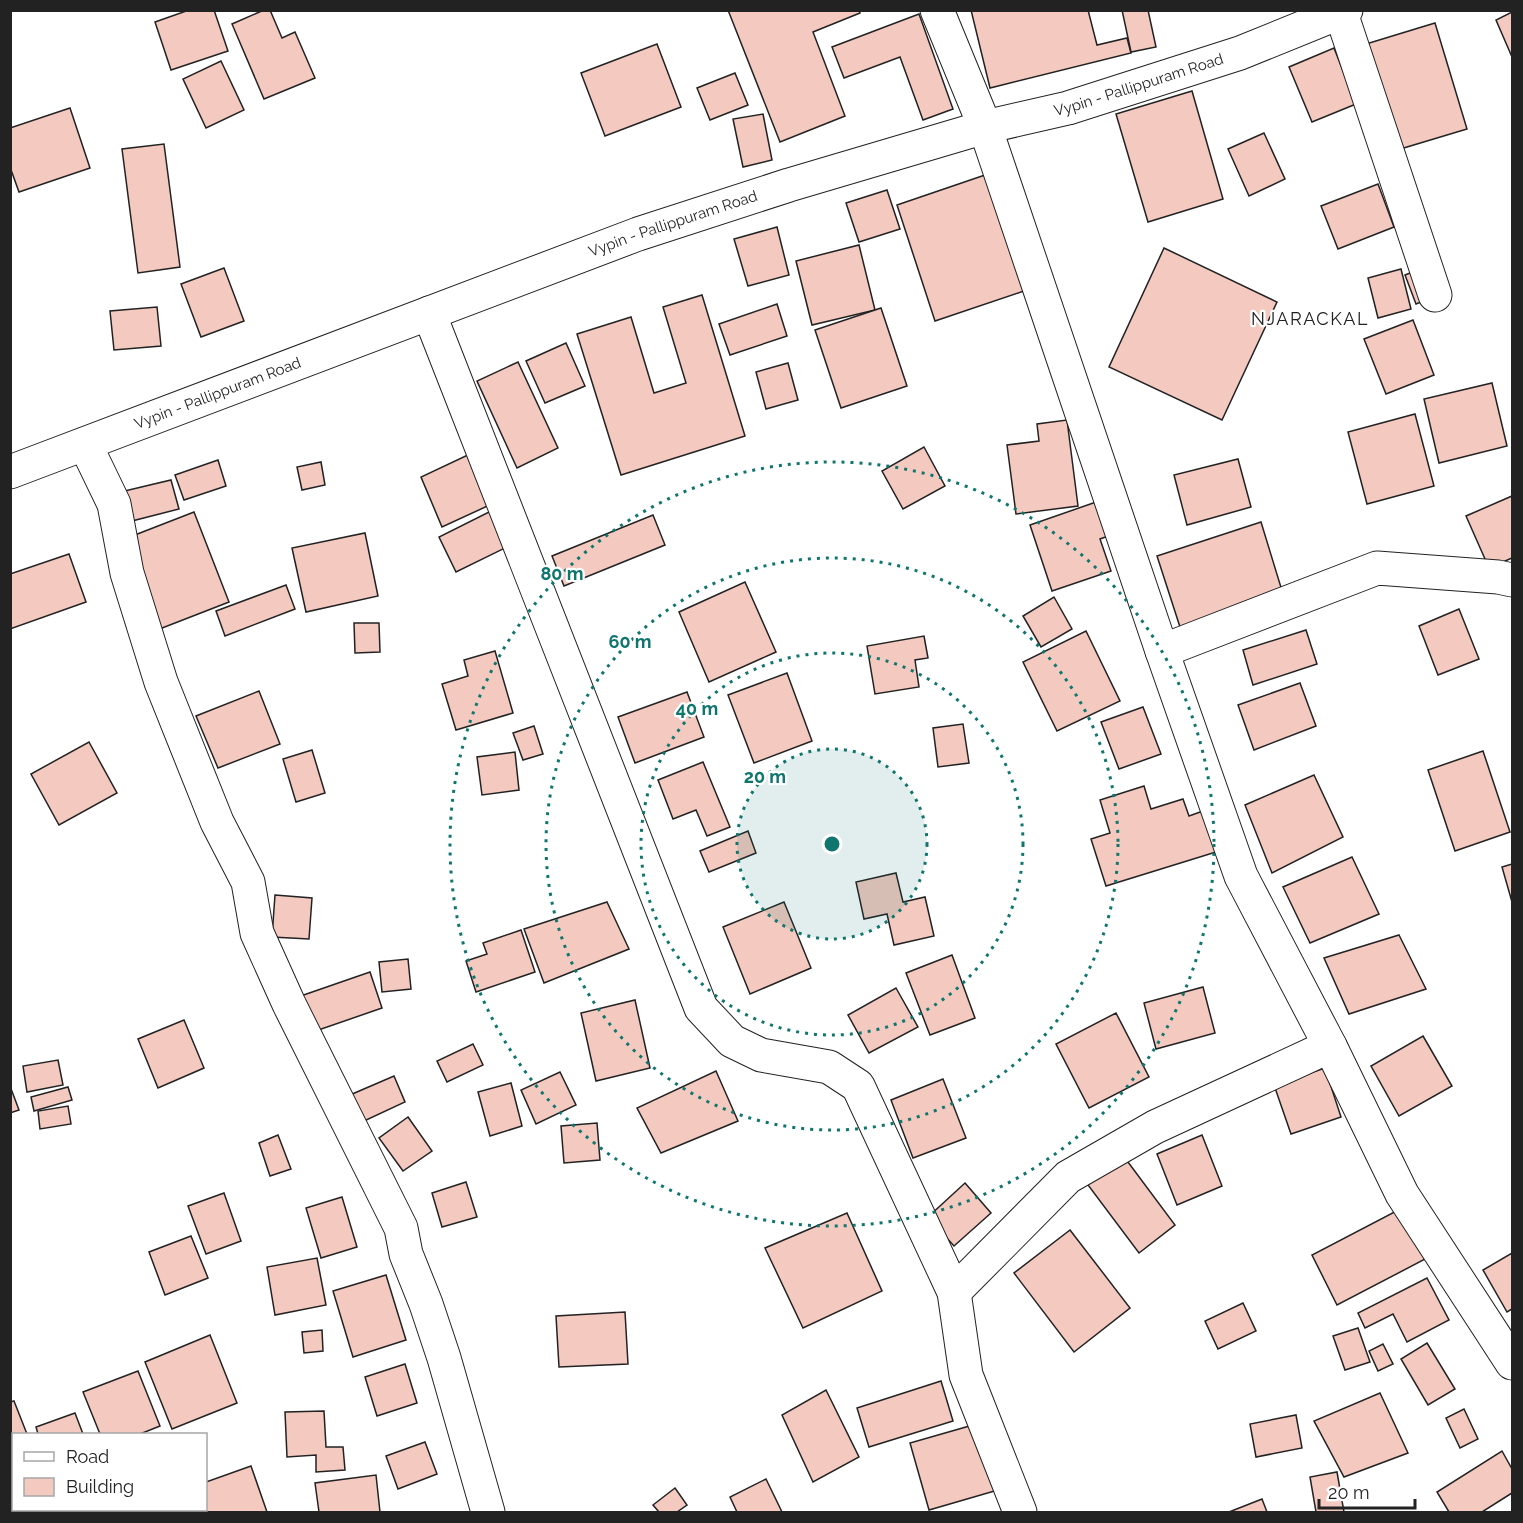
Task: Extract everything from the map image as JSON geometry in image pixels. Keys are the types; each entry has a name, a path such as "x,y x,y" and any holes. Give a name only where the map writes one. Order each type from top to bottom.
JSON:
{"street":[{"path":"938,10 985,127 1162,651 1241,876 1330,1046 1402,1194 1512,1363"},
{"path":"1343,12 1435,295"},
{"name":"Vypin - Pallippuram Road","path":"10,472 638,234 789,185 985,127 1068,108 1240,53 1343,12"},
{"path":"429,313 700,1008 732,1041 761,1055 829,1067 858,1086 954,1292 966,1375 1020,1512"},
{"path":"85,444 114,504 127,573 161,682 217,822 248,882 257,933 289,1004 400,1228 406,1254 444,1358 488,1512"},
{"path":"1162,651 1377,568 1512,580"},
{"path":"954,1292 1068,1178 1155,1127 1330,1046"}],"building":[{"path":"189,10 214,10 228,51 171,70 155,22"},
{"path":"264,10 270,10 282,38 295,32 315,78 264,99 232,24"},
{"path":"728,10 859,10 860,13 813,32 845,116 780,142"},
{"path":"971,10 1088,10 1097,45 1127,38 1131,53 990,88"},
{"path":"1122,10 1148,10 1156,47 1131,52"},
{"path":"1512,12 1512,57 1496,20"},
{"path":"919,14 953,109 923,120 900,57 844,78 832,47"},
{"path":"1435,23 1467,129 1397,150 1366,44"},
{"path":"657,44 681,107 605,136 581,73"},
{"path":"1334,48 1356,104 1312,122 1289,67"},
{"path":"221,61 244,110 206,128 183,79"},
{"path":"735,73 748,105 710,120 697,88"},
{"path":"1192,91 1223,199 1148,222 1116,114"},
{"path":"70,108 90,168 19,192 10,167 10,128"},
{"path":"763,114 772,160 743,167 733,119"},
{"path":"1264,133 1285,179 1249,196 1228,149"},
{"path":"164,144 180,267 138,273 122,149"},
{"path":"985,175 1024,291 935,321 897,205"},
{"path":"1378,184 1394,227 1338,249 1321,206"},
{"path":"887,190 900,229 859,242 846,203"},
{"path":"777,227 789,275 748,286 734,239"},
{"path":"859,245 875,310 812,325 796,261"},
{"path":"1164,248 1277,302 1222,420 1109,367"},
{"path":"224,268 244,321 201,337 181,284"},
{"path":"1423,268 1434,297 1416,304 1405,275"},
{"path":"1401,269 1411,309 1378,318 1368,278"},
{"path":"702,295 745,436 621,475 577,334 631,317 654,393 686,383 663,307"},
{"path":"777,304 787,336 730,355 719,324"},
{"path":"157,307 161,346 114,350 110,311"},
{"path":"881,308 907,386 841,408 815,330"},
{"path":"1413,320 1434,375 1386,394 1364,339"},
{"path":"566,343 585,386 545,403 526,361"},
{"path":"518,362 558,448 517,468 477,381"},
{"path":"788,363 798,400 766,409 756,372"},
{"path":"1492,383 1507,446 1439,463 1424,399"},
{"path":"1415,414 1434,486 1367,504 1348,432"},
{"path":"1067,420 1078,506 1016,514 1007,445 1039,441 1037,424"},
{"path":"924,447 945,486 903,509 882,471"},
{"path":"472,453 494,503 442,527 421,477"},
{"path":"1238,459 1251,507 1187,525 1174,475"},
{"path":"218,460 226,486 184,500 175,475"},
{"path":"321,462 325,485 302,490 297,467"},
{"path":"171,480 179,509 124,523 116,493"},
{"path":"1512,496 1512,558 1489,568 1466,516"},
{"path":"1099,501 1111,535 1100,539 1111,571 1052,591 1030,525"},
{"path":"493,510 511,545 456,572 439,537"},
{"path":"194,512 229,602 157,630 122,540"},
{"path":"653,515 665,545 564,586 552,556"},
{"path":"1261,522 1283,594 1180,627 1157,556"},
{"path":"365,533 378,596 306,612 292,548"},
{"path":"69,554 86,602 10,629 10,574"},
{"path":"745,582 776,652 709,682 679,612"},
{"path":"286,585 295,609 225,636 216,611"},
{"path":"1054,597 1072,629 1041,647 1023,616"},
{"path":"1459,609 1479,659 1438,675 1419,626"},
{"path":"354,623 379,623 380,652 355,653"},
{"path":"1306,630 1317,664 1253,685 1243,650"},
{"path":"1086,631 1120,701 1057,731 1023,662"},
{"path":"924,636 928,658 915,660 919,687 875,694 867,646"},
{"path":"495,651 513,713 456,730 442,684 468,676 464,660"},
{"path":"787,673 812,741 754,763 728,695"},
{"path":"1300,683 1316,726 1254,750 1238,705"},
{"path":"259,691 280,744 218,768 196,716"},
{"path":"687,692 704,737 635,763 618,717"},
{"path":"1143,707 1161,754 1119,769 1101,722"},
{"path":"963,724 969,763 938,767 933,728"},
{"path":"534,726 543,754 523,760 513,733"},
{"path":"89,742 117,793 59,825 31,774"},
{"path":"312,750 325,793 296,802 283,759"},
{"path":"1483,751 1510,832 1455,851 1428,770"},
{"path":"515,752 519,790 482,795 477,757"},
{"path":"703,762 730,827 707,836 696,810 673,819 658,780"},
{"path":"1314,775 1343,837 1272,873 1245,805"},
{"path":"1144,786 1151,809 1183,799 1189,816 1203,811 1216,852 1106,886 1091,839 1110,833 1100,800"},
{"path":"748,831 756,853 709,872 700,851"},
{"path":"1352,857 1379,914 1310,943 1283,887"},
{"path":"1512,864 1512,902 1502,867"},
{"path":"896,873 903,902 925,897 934,936 894,945 887,914 864,919 856,882"},
{"path":"275,895 312,898 309,939 272,937"},
{"path":"607,902 629,949 544,983 524,929"},
{"path":"784,902 811,968 750,994 723,927"},
{"path":"521,930 535,972 476,992 466,961 487,954 483,943"},
{"path":"1399,935 1426,989 1349,1014 1324,958"},
{"path":"952,955 975,1018 930,1035 906,973"},
{"path":"408,959 411,989 382,992 379,962"},
{"path":"370,972 382,1008 304,1035 292,999"},
{"path":"1203,987 1215,1033 1156,1049 1144,1003"},
{"path":"896,988 918,1027 869,1053 848,1015"},
{"path":"635,1000 650,1068 596,1081 581,1013"},
{"path":"1116,1013 1149,1077 1089,1108 1056,1044"},
{"path":"184,1020 204,1068 158,1088 138,1039"},
{"path":"1423,1036 1452,1086 1399,1116 1371,1066"},
{"path":"473,1044 483,1065 447,1082 437,1061"},
{"path":"58,1060 63,1085 27,1092 23,1066"},
{"path":"1325,1068 1341,1117 1291,1134 1274,1085"},
{"path":"716,1071 738,1121 661,1153 637,1108"},
{"path":"560,1072 576,1105 536,1124 521,1090"},
{"path":"394,1076 405,1102 362,1122 350,1095"},
{"path":"943,1079 966,1138 913,1158 891,1100"},
{"path":"511,1083 522,1126 490,1136 478,1092"},
{"path":"10,1086 19,1110 10,1113"},
{"path":"68,1087 72,1100 34,1111 31,1097"},
{"path":"68,1106 71,1124 40,1129 38,1111"},
{"path":"408,1117 432,1151 403,1171 379,1138"},
{"path":"597,1123 600,1160 564,1163 561,1126"},
{"path":"278,1135 291,1169 270,1176 259,1143"},
{"path":"1202,1135 1222,1186 1177,1205 1157,1154"},
{"path":"1122,1154 1175,1225 1139,1253 1085,1181"},
{"path":"466,1182 477,1217 442,1227 432,1193"},
{"path":"965,1183 991,1213 954,1246 928,1217"},
{"path":"224,1193 241,1241 206,1254 188,1206"},
{"path":"342,1197 357,1247 321,1258 306,1208"},
{"path":"1404,1207 1429,1257 1337,1305 1312,1255"},
{"path":"847,1213 882,1291 803,1328 765,1248"},
{"path":"1070,1230 1130,1308 1074,1352 1014,1273"},
{"path":"191,1236 208,1278 165,1295 149,1252"},
{"path":"1512,1253 1512,1309 1507,1312 1483,1270"},
{"path":"317,1258 326,1305 275,1315 267,1267"},
{"path":"386,1275 406,1340 353,1357 333,1291"},
{"path":"1427,1278 1449,1320 1407,1342 1393,1314 1365,1328 1358,1313"},
{"path":"1243,1303 1256,1331 1218,1349 1205,1321"},
{"path":"625,1312 628,1364 559,1367 556,1316"},
{"path":"1358,1328 1370,1362 1345,1370 1333,1336"},
{"path":"322,1330 323,1351 304,1353 302,1332"},
{"path":"210,1335 237,1403 172,1429 145,1362"},
{"path":"1427,1343 1455,1389 1428,1405 1401,1359"},
{"path":"1383,1344 1393,1364 1378,1371 1369,1351"},
{"path":"405,1364 417,1403 377,1416 365,1377"},
{"path":"138,1371 160,1426 142,1433 100,1433 83,1392"},
{"path":"941,1381 953,1421 869,1447 857,1408"},
{"path":"826,1390 859,1457 813,1482 782,1415"},
{"path":"1380,1393 1408,1453 1344,1477 1314,1421"},
{"path":"14,1401 27,1433 12,1433 12,1502 10,1503 10,1402"},
{"path":"1464,1409 1478,1439 1460,1448 1446,1418"},
{"path":"324,1411 326,1447 343,1447 345,1470 316,1472 316,1455 287,1457 285,1412"},
{"path":"75,1413 83,1433 38,1433 36,1427"},
{"path":"1296,1415 1302,1448 1256,1457 1250,1424"},
{"path":"980,1423 998,1490 929,1510 910,1443"},
{"path":"425,1442 437,1474 398,1489 386,1456"},
{"path":"1502,1451 1512,1469 1512,1493 1482,1512 1449,1512 1437,1492"},
{"path":"251,1466 267,1512 204,1512 207,1511 207,1482"},
{"path":"1337,1472 1344,1512 1316,1512 1310,1477"},
{"path":"376,1475 380,1512 319,1512 315,1483"},
{"path":"766,1479 782,1512 737,1512 730,1497"},
{"path":"675,1488 687,1505 677,1512 659,1512 653,1505"},
{"path":"1262,1499 1267,1512 1229,1512"},
{"path":"152,1511 195,1512 153,1512"}],"district":[{"name":"NJARACKAL","path":"1310,318"}]}
